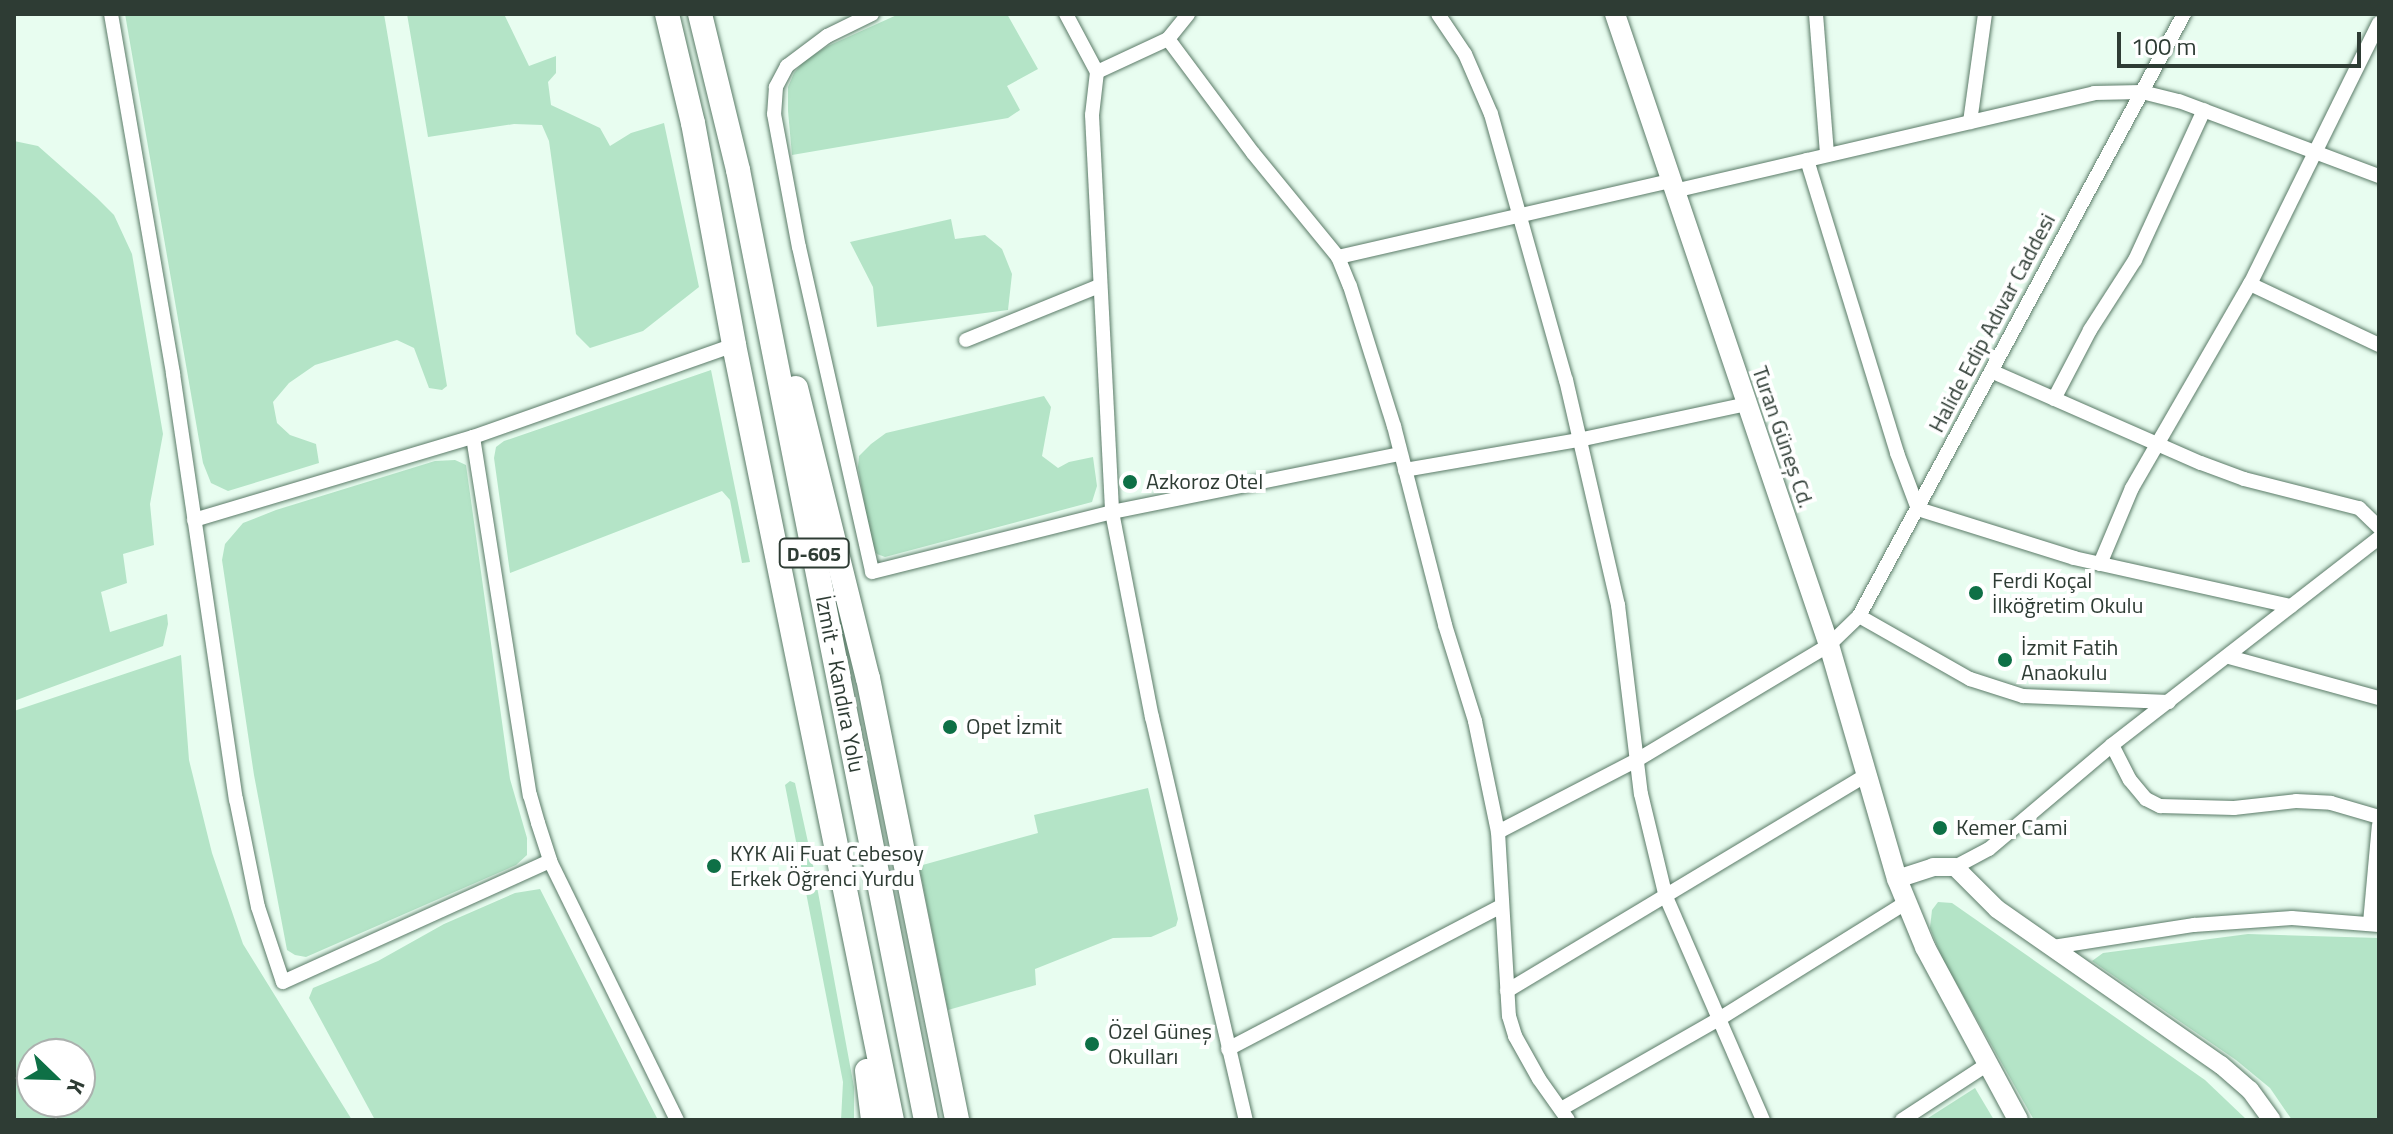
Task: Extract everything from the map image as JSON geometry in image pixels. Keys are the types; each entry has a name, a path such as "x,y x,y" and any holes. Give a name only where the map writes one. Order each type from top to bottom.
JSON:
{"highway":[{"name":"İzmit - Kandıra Yolu","path":"667,14 693,123 734,345 892,1120"},
{"name":"İzmit - Kandıra Yolu","path":"700,14 738,170 926,1120"},
{"path":"738,170 843,569 957,1120"},
{"path":"843,875 843,932 873,1120"}],"main road":[{"name":"Turan Güneş Cd.","path":"1615,14 1829,645 1897,879 1925,947 2018,1120"},
{"path":"1897,879 1933,867 1955,867 1997,909 2221,1065 2250,1090 2272,1120"}],"street":[{"path":"111,14 173,374 246,854 269,946 283,982 550,861"},
{"path":"872,14 827,36 787,66 776,87 774,114 799,247 872,572 1112,512 1400,454"},
{"path":"1066,14 1097,72 1092,115 1112,512 1149,702 1246,1120"},
{"path":"1097,72 1168,39 1188,14"},
{"path":"1438,14 1465,54 1491,114 1566,380 1618,605 1641,794 1666,897 1763,1120"},
{"path":"1816,14 1827,155"},
{"path":"1970,122 1985,14"},
{"name":"Halide Edip Adıvar Caddesi","path":"1498,832 1637,760 1829,645 1859,616 2184,14"},
{"path":"2100,564 2111,531 2155,446 2250,284 2379,23"},
{"path":"1168,39 1253,153 1338,257 1372,357 1475,721 1498,832 1507,991 1515,1036 1565,1115 1907,902"},
{"path":"1338,257 1518,215 1807,160 2094,93 2142,92 2204,110 2379,176"},
{"path":"2054,399 2090,330 2135,260 2204,110"},
{"path":"1807,160 1892,439 1918,509 2100,564 2291,606"},
{"path":"2250,284 2379,345"},
{"path":"966,340 1099,286"},
{"path":"194,520 473,437 734,345"},
{"path":"1991,371 2155,446 2244,479 2359,508 2379,527"},
{"path":"1405,470 1579,440 1747,404"},
{"path":"473,437 530,795 550,861 677,1120"},
{"path":"1955,867 1989,849 2112,745 2379,538"},
{"path":"1859,616 1970,679 2023,696 2169,702"},
{"path":"2229,657 2379,698"},
{"path":"2112,745 2130,780 2146,799 2160,806 2234,808 2296,801 2331,803 2379,817"},
{"path":"1507,991 1866,775"},
{"path":"2053,947 2194,925 2292,918 2374,924 2379,825"},
{"path":"1228,1049 1501,906"},
{"path":"1902,1120 1988,1064"}],"green space":[{"path":"125,14 384,14 447,386 442,390 429,388 414,348 397,340 315,365 289,383 273,402 277,423 290,435 316,444 319,463 228,491 211,483 203,463"},
{"path":"407,14 504,14 529,66 556,56 556,73 548,82 551,105 600,128 610,146 631,133 664,123 699,287 643,331 590,348 576,334 549,141 542,125 514,124 428,137"},
{"path":"899,14 1007,14 1038,69 1007,86 1020,110 1008,118 792,155 788,87 794,73 804,61 828,46"},
{"path":"14,141 38,146 97,198 114,215 132,254 163,434 150,504 154,545 123,554 127,583 101,592 110,632 167,614 168,624 163,646 14,701"},
{"path":"951,219 955,239 985,235 1002,249 1012,274 1008,310 877,327 873,287 850,242"},
{"path":"711,370 750,562 742,563 730,500 722,491 510,573 494,458 496,447 504,441"},
{"path":"1044,396 1051,407 1042,456 1058,468 1069,462 1093,457 1097,486 1092,502 885,557 877,554 871,542 858,467 859,456 871,444 886,433"},
{"path":"455,460 466,465 510,779 527,838 527,855 516,865 306,957 295,955 287,950 254,775 222,560 225,544 243,523 276,510 435,461"},
{"path":"181,655 189,760 212,853 243,944 352,1120 14,1120 14,711"},
{"path":"790,781 795,783 813,865 854,1087 854,1120 841,1120 843,1082 785,785"},
{"path":"1148,788 1178,919 1176,926 1151,937 1113,938 1035,969 1036,985 948,1010 919,866 1038,833 1034,815"},
{"path":"540,889 658,1120 375,1120 309,998 313,988 378,961 444,924 515,893"},
{"path":"1938,902 1952,903 2205,1080 2247,1120 2034,1120 1942,958 1930,928 1932,910"},
{"path":"2248,934 2379,938 2379,1120 2292,1120 2270,1088 2236,1060 2092,961 2103,953"},
{"path":"1975,1088 1994,1120 1925,1120"}],"place":[{"name":"Azkoroz Otel","path":"1130,482"},
{"name":"Ferdi Koçal İlköğretim Okulu","path":"1976,593"},
{"name":"İzmit Fatih Anaokulu","path":"2005,660"},
{"name":"Opet İzmit","path":"950,727"},
{"name":"Kemer Cami","path":"1940,828"},
{"name":"KYK Ali Fuat Cebesoy Erkek Öğrenci Yurdu","path":"714,866"},
{"name":"Özel Güneş Okulları","path":"1092,1044"}]}
